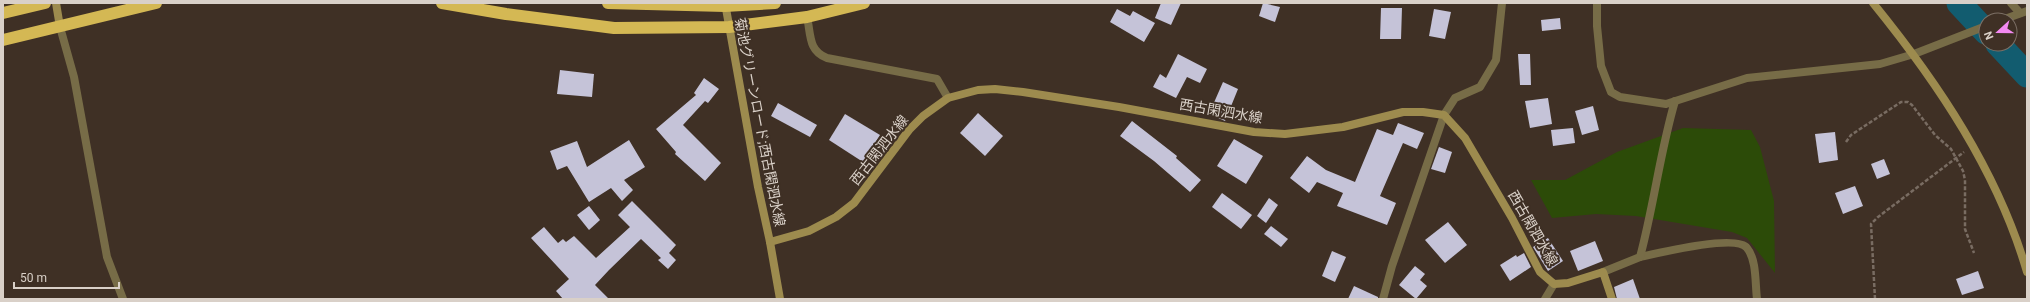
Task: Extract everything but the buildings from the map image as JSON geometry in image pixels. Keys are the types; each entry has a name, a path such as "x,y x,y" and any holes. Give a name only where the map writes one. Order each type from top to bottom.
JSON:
{"highway":[{"path":"3,13 45,3"},
{"path":"3,40 156,3"},
{"path":"442,3 506,14 614,28 729,27 808,17 864,3"},
{"path":"608,3 725,5 775,3"}],"main road":[{"path":"56,3 60,27"},
{"path":"1873,3 1914,54 1982,160 2004,207 2027,272"},
{"name":"菊池グリーンロード;西古閑泗水線","path":"725,5 780,299"},
{"name":"西古閑泗水線","path":"770,242 809,231 836,217 854,203 909,130 923,116 948,98 978,90 995,89 1127,108 1254,132 1285,134 1343,127 1403,112 1423,112 1444,115 1465,138 1512,218 1540,272 1554,284 1568,283 1603,272"},
{"path":"1603,272 1612,299"}],"street":[{"path":"1383,299 1392,266 1444,115 1455,98 1480,87 1496,60 1502,3"},
{"path":"1597,3 1597,26 1601,66 1611,92 1620,97 1666,104 1747,78 1880,64 1914,54 1978,29"},
{"path":"2011,3 2023,12"},
{"path":"808,17 813,47 818,54 827,58 937,79 948,98"},
{"path":"60,27 74,77 108,257 123,299"},
{"path":"1640,256 1648,228 1669,123 1675,101"},
{"path":"1603,272 1640,256 1724,242 1741,243 1747,247 1752,256 1757,299"},
{"path":"1545,299 1554,284"}],"path":[{"path":"1846,142 1852,135 1902,102 1908,102 1912,105 1935,135 1951,149 1956,158 1965,180 1965,229 1974,252"},
{"path":"1875,299 1871,224 1973,145"}],"green space":[{"path":"1683,128 1751,130 1760,147 1774,201 1775,273 1747,238 1732,232 1636,216 1596,214 1552,218 1531,180 1565,180 1617,152"}],"waterway":[{"path":"1959,3 1978,23"},
{"path":"2005,52 2027,75"}]}
